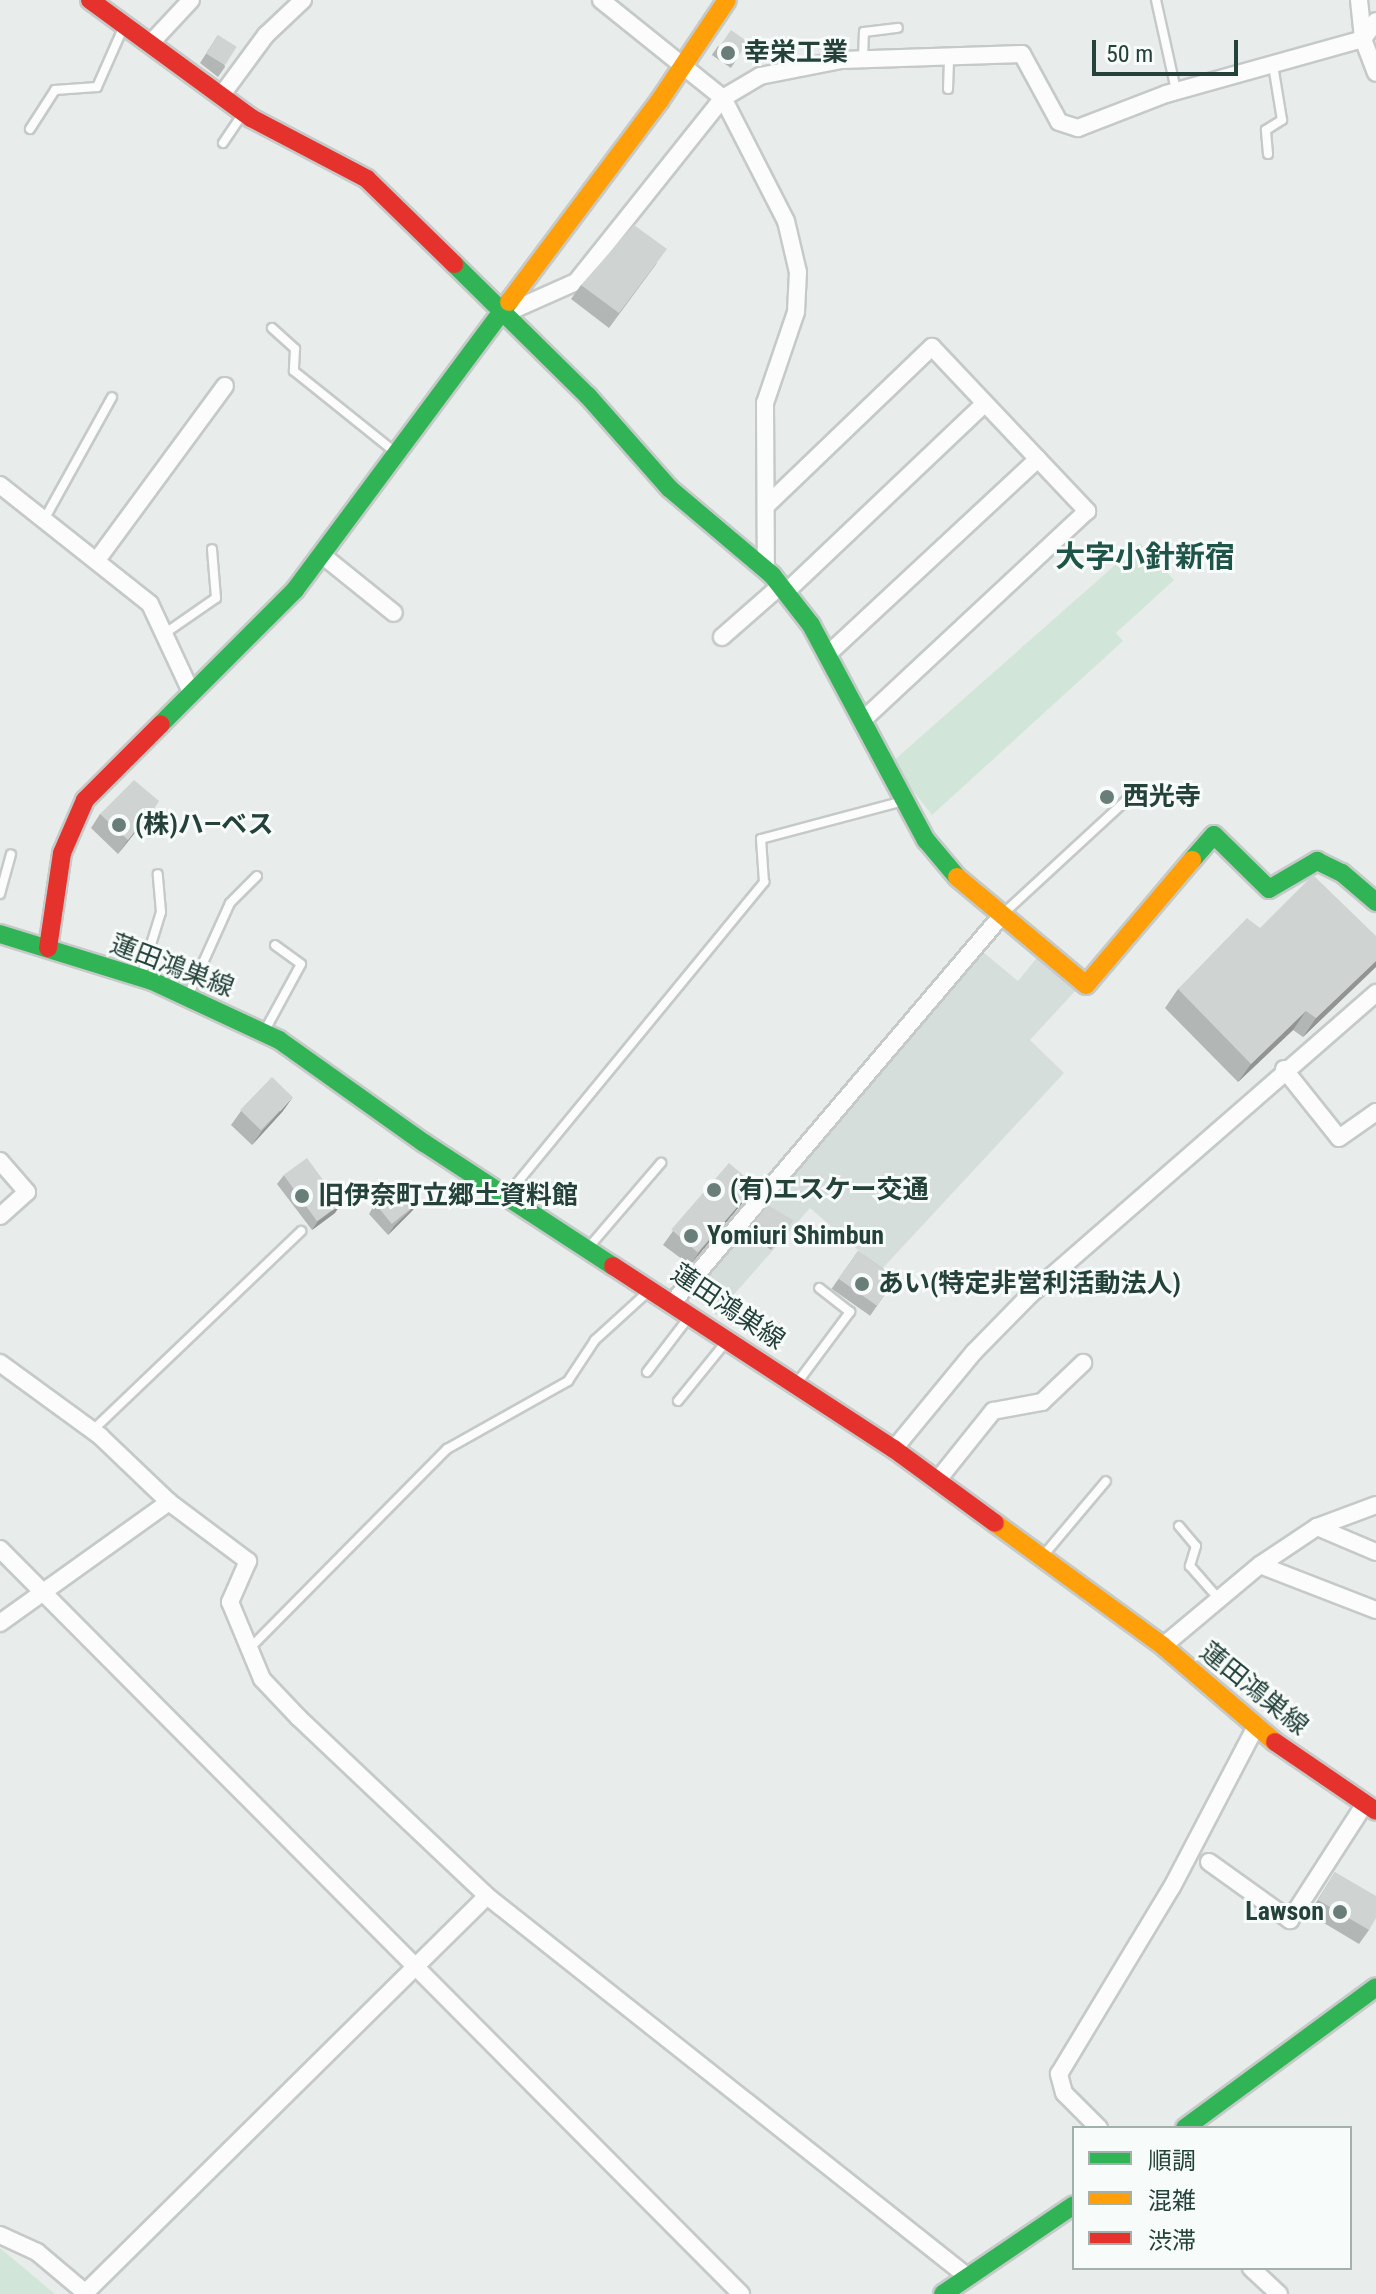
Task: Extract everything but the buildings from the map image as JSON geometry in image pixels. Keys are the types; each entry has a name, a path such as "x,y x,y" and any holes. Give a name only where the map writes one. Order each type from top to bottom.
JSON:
{"street":[{"path":"90,0 243,112 367,179 588,396 669,488 766,570 783,589 865,718 926,840 956,876 1086,985 1214,835 1269,889 1317,861 1342,873 1376,902"},
{"path":"150,44 191,0"},
{"path":"221,96 266,35 303,0"},
{"path":"601,0 682,70 723,98 786,221 798,272 796,312 765,403 766,570"},
{"path":"48,948 62,853 85,800 295,590 504,314 682,70 727,0"},
{"path":"1359,0 1363,39 1376,73"},
{"path":"504,314 576,282 723,98 760,76 863,59 1022,54 1059,122 1078,128 1176,91 1363,39 1376,21"},
{"path":"766,506 932,347 1087,511 865,718"},
{"path":"97,560 225,386"},
{"path":"722,637 783,589 985,403"},
{"path":"827,655 1038,459"},
{"path":"0,485 150,604 192,694"},
{"path":"322,555 394,613"},
{"path":"674,1301 1003,914"},
{"name":"蓮田鴻巣線","path":"0,934 141,978 263,1032 894,1449 1163,1646 1255,1728 1370,1808"},
{"path":"894,1449 974,1352 1031,1294 1284,1069 1376,993"},
{"path":"1284,1069 1339,1138 1376,1112"},
{"path":"0,1161 27,1192 0,1216"},
{"path":"0,1363 93,1431 169,1502 248,1561 230,1602 262,1679 487,1896 968,2277"},
{"path":"937,1481 993,1411 1042,1402 1083,1363"},
{"path":"0,1623 169,1502"},
{"path":"1163,1646 1260,1565 1317,1527 1376,1505"},
{"path":"1317,1527 1376,1552"},
{"path":"0,1549 45,1590 741,2294"},
{"path":"1260,1565 1376,1610"},
{"path":"1097,2126 1064,2093 1059,2074 1172,1887 1255,1728"},
{"path":"1209,1862 1290,1920 1370,1808"},
{"path":"0,2235 37,2252 86,2293 487,1896"},
{"path":"1188,2126 1376,1987"},
{"path":"943,2294 1072,2206"},
{"path":"1253,2270 1279,2294"}],"lane":[{"path":"1156,0 1176,91"},
{"path":"30,129 55,90 97,87 124,25"},
{"path":"863,59 864,32 898,28"},
{"path":"948,89 949,56"},
{"path":"1268,154 1266,130 1282,120 1273,64"},
{"path":"223,143 243,112"},
{"path":"272,328 295,349 294,371 398,454"},
{"path":"45,518 112,397"},
{"path":"164,634 216,598 212,549"},
{"path":"1003,914 1134,793"},
{"path":"507,1195 764,882 761,839 906,800"},
{"path":"0,894 11,854"},
{"path":"141,978 161,912 158,874"},
{"path":"188,997 230,903 257,876"},
{"path":"263,1032 301,964 275,945"},
{"path":"589,1247 661,1163"},
{"path":"93,1431 301,1231"},
{"path":"249,1649 447,1449 568,1381 595,1340 653,1288"},
{"path":"796,1383 850,1312 819,1288"},
{"path":"647,1372 692,1314"},
{"path":"678,1401 729,1338"},
{"path":"1041,1557 1106,1481"},
{"path":"1179,1526 1196,1546 1190,1566 1219,1599"}],"shaded area":[{"path":"983,952 1018,981 1040,954 1077,989 1030,1040 1064,1073 881,1270 810,1208 716,1315 691,1294 690,1286"}],"green space":[{"path":"1140,543 1174,580 1116,633 1123,641 932,815 891,763"},
{"path":"0,2248 55,2294 0,2294"}],"traffic: fast":[{"path":"454,264 588,396 669,488 772,575 811,625 926,840 957,877"},
{"path":"161,724 295,590 509,302"},
{"path":"1192,860 1214,835 1269,889 1317,861 1342,873 1376,902"},
{"path":"0,934 152,981 279,1040 424,1143 613,1266"},
{"path":"1188,2126 1376,1987"},
{"path":"943,2294 1072,2206"}],"traffic: slow":[{"path":"509,302 660,100 727,0"},
{"path":"957,877 1086,985 1192,860"},
{"path":"995,1523 1163,1646 1275,1742"}],"traffic: jam":[{"path":"90,0 251,118 367,179 454,264"},
{"path":"48,948 62,853 85,800 161,724"},
{"path":"613,1266 894,1449 995,1523"},
{"path":"1275,1742 1376,1811"}],"place":[{"name":"幸栄工業","path":"728,53"},
{"name":"西光寺","path":"1107,797"},
{"name":"(株)ハ―ベス","path":"119,825"},
{"name":"(有)エスケー交通","path":"714,1190"},
{"name":"旧伊奈町立郷土資料館","path":"302,1196"},
{"name":"Yomiuri Shimbun","path":"691,1236"},
{"name":"あい(特定非営利活動法人)","path":"862,1284"},
{"name":"Lawson","path":"1340,1912"}],"district":[{"name":"大字小針新宿","path":"1145,557"}]}
